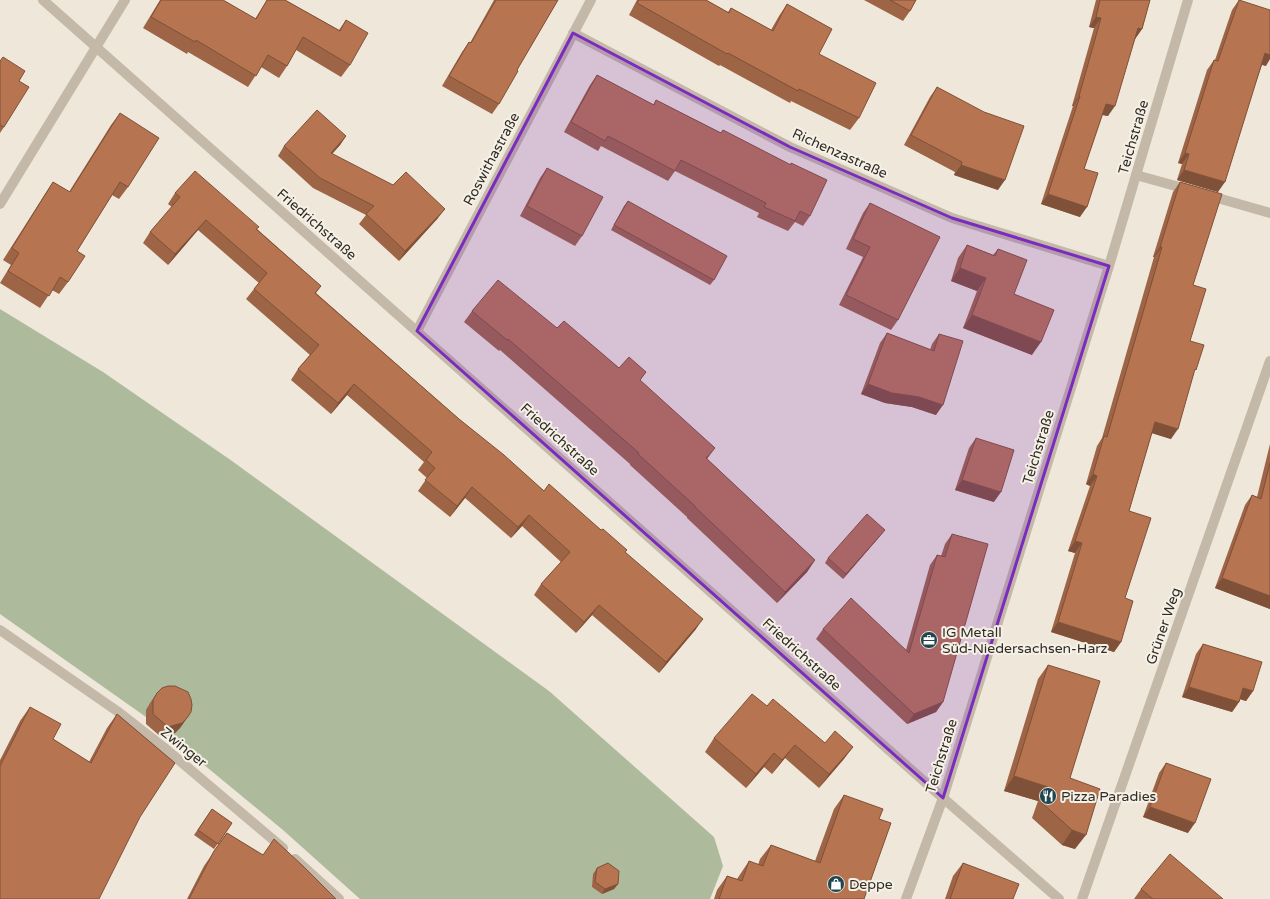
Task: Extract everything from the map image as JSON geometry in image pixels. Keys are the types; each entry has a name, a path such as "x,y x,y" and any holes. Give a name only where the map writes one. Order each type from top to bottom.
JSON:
{"street":[{"name":"Friedrichstraße","path":"43,0 943,798 1059,899"},
{"path":"0,204 125,0"},
{"name":"Roswithastraße","path":"417,331 591,0"},
{"name":"Teichstraße","path":"906,899 943,798 1109,266 1188,0"},
{"name":"Richenzastraße","path":"573,33 790,147 952,218 1109,266"},
{"path":"1136,175 1270,213"},
{"name":"Grüner Weg","path":"1082,899 1270,361"},
{"name":"Zwinger","path":"0,630 117,711 167,750 268,834 339,899"}],"highlighted area":[{"path":"573,33 790,147 952,218 1109,266 943,798 776,650 417,331"}],"green space":[{"path":"0,309 103,372 232,461 549,691 714,837 723,866 710,899 360,899 283,830 146,717 0,614"}],"building":[{"path":"161,0 223,0 256,19 267,0 285,0 340,31 346,20 368,33 350,65 303,37 287,66 268,55 256,76 196,40 195,42 151,17"},
{"path":"496,0 558,0 499,104 449,76 469,42 471,43"},
{"path":"639,0 706,0 729,13 731,8 773,31 787,4 832,29 819,54 876,83 859,118 799,89 798,91 728,53 727,54 637,3"},
{"path":"890,0 916,0 910,11"},
{"path":"1100,0 1150,0 1142,29 1138,28 1115,106 1106,104 1084,169 1098,173 1087,207 1048,194 1080,96 1101,18 1096,17"},
{"path":"1239,0 1270,10 1270,55 1265,53 1225,182 1184,170 1189,154 1185,153 1214,60 1218,61"},
{"path":"3,57 25,71 19,81 29,87 4,127 0,125 0,61"},
{"path":"597,75 654,105 656,100 721,133 723,130 791,165 791,163 827,180 810,216 800,211 795,221 764,207 766,203 681,160 675,171 608,136 605,141 571,122"},
{"path":"937,87 984,112 1024,126 1005,180 961,165 962,162 911,135"},
{"path":"317,110 346,136 331,153 393,185 406,172 445,209 405,251 366,214 374,206 320,178 284,146"},
{"path":"120,113 159,138 128,187 120,182 77,251 85,256 68,282 60,277 49,296 8,271 19,253 12,248 53,182 70,192"},
{"path":"547,168 603,197 582,236 527,206"},
{"path":"195,171 259,227 256,229 321,286 315,293 544,491 549,484 601,530 603,529 627,550 625,552 703,619 666,662 599,605 584,622 541,584 570,552 529,515 518,527 472,487 457,506 425,480 435,468 426,460 432,452 354,384 338,403 298,369 319,345 254,289 267,273 206,220 175,254 150,232 180,197 175,193"},
{"path":"1180,182 1222,194 1193,285 1206,289 1190,341 1204,345 1196,370 1195,369 1178,429 1155,422 1129,511 1151,518 1125,598 1133,601 1121,642 1058,622 1082,543 1075,541 1097,476 1093,474 1104,436 1107,437 1162,247 1160,247"},
{"path":"628,201 727,256 714,280 614,225"},
{"path":"870,203 940,237 898,320 846,295 870,247 853,239"},
{"path":"967,245 995,256 998,249 1027,260 1014,294 1054,310 1041,342 972,315 986,278 960,268"},
{"path":"498,280 557,328 564,321 619,368 629,357 646,372 640,380 715,448 706,458 815,560 785,592 638,454 639,453 508,339 507,340 472,311"},
{"path":"887,333 934,351 939,334 963,341 943,405 919,397 892,393 868,384"},
{"path":"976,438 1014,450 1001,492 962,480"},
{"path":"1270,463 1270,596 1222,578 1252,495 1261,499"},
{"path":"867,514 885,530 846,574 828,558"},
{"path":"952,534 988,544 943,702 914,714 823,629 851,598 909,653 937,555 945,557"},
{"path":"1203,644 1262,662 1253,691 1243,688 1239,702 1189,687"},
{"path":"1048,665 1100,681 1070,778 1100,789 1086,835 1072,830 1042,803 1048,787 1014,776"},
{"path":"175,686 188,692 192,705 191,712 182,723 168,727 153,714 153,700 162,688"},
{"path":"752,694 767,706 773,699 825,743 835,731 853,747 829,774 795,745 782,760 774,753 756,774 714,738"},
{"path":"30,707 61,724 53,739 91,763 117,714 175,763 140,817 99,899 0,899 0,766"},
{"path":"1166,763 1211,779 1195,823 1150,807"},
{"path":"844,795 883,809 879,819 891,823 864,899 719,899 727,876 742,881 749,861 763,866 771,845 820,863"},
{"path":"212,809 232,823 218,844 198,830"},
{"path":"227,833 263,855 274,839 336,899 189,899 214,851"},
{"path":"1170,854 1223,899 1153,899 1141,889"},
{"path":"608,863 619,871 618,884 605,889 595,882 597,868"},
{"path":"963,863 1019,884 1013,899 950,899"}],"place":[{"name":"IG Metall Süd-Niedersachsen-Harz","path":"929,640"},
{"name":"Pizza Paradies","path":"1048,796"},
{"name":"Deppe","path":"836,884"}]}
